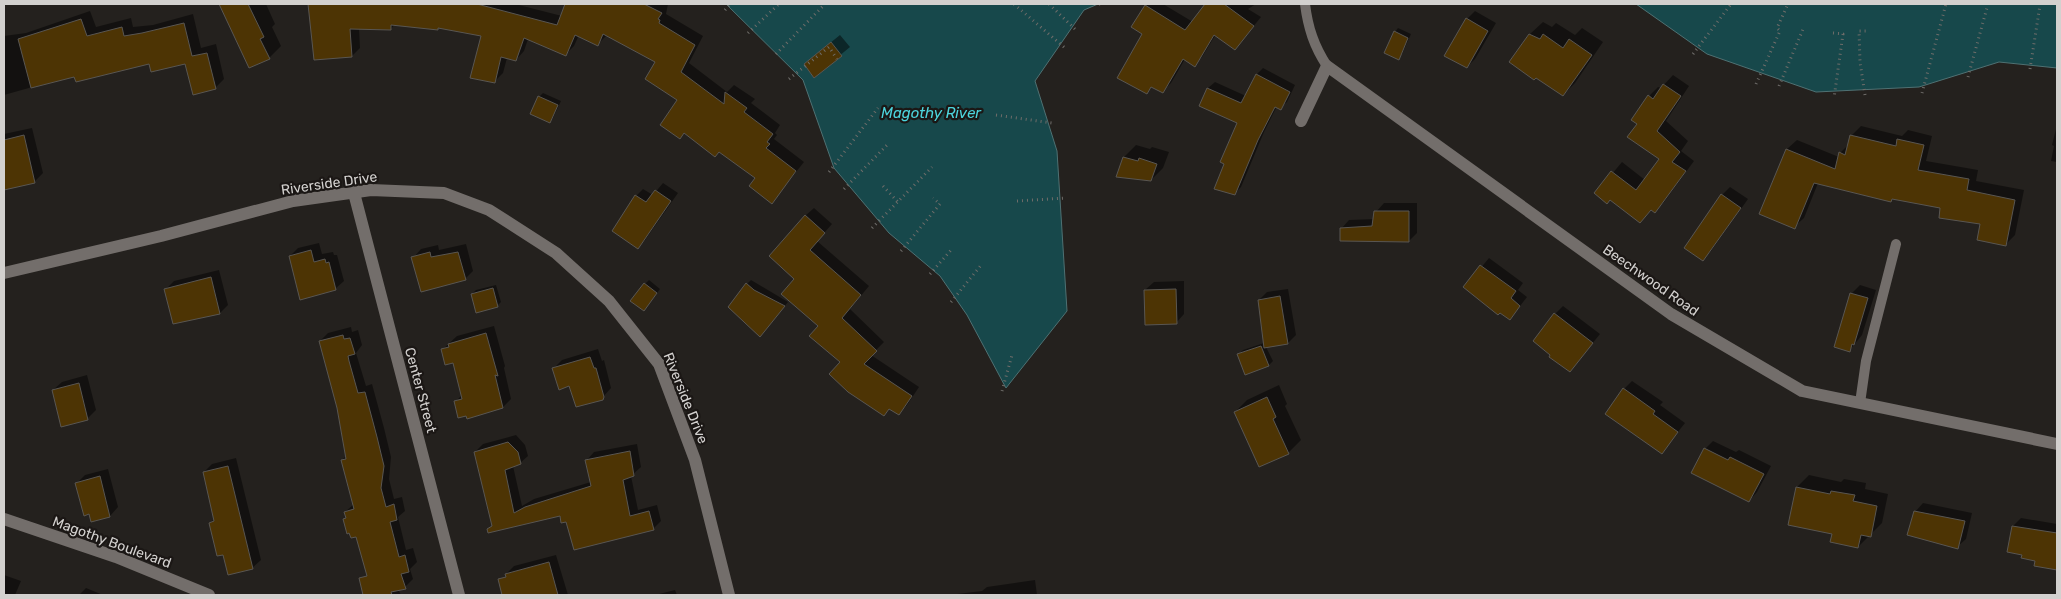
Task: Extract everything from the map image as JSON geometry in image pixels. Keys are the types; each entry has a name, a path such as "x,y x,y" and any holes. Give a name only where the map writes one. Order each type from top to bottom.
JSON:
{"street":[{"path":"1300,121 1327,66"},
{"name":"Beechwood Road","path":"1327,66 1671,314 1802,391 2057,444"},
{"name":"Riverside Drive","path":"4,273 161,236 293,201 371,190 444,193 489,210 556,253 609,301 659,364 695,460 730,595"},
{"name":"Center Street","path":"354,193 459,595"},
{"name":"Magothy Boulevard","path":"4,519 116,557 209,595"}],"lane":[{"path":"1305,4 1308,26 1315,48 1327,66"},
{"path":"1860,402 1866,361 1896,244"}],"path":[{"path":"725,10 730,4"},
{"path":"748,33 779,4"},
{"path":"776,54 825,4"},
{"path":"1014,4 1066,48"},
{"path":"1049,4 1077,31"},
{"path":"1693,54 1731,4"},
{"path":"1756,84 1780,31 1777,28 1788,4"},
{"path":"1922,94 1946,4"},
{"path":"1968,77 1988,4"},
{"path":"2030,69 2040,6"},
{"path":"1779,86 1804,27"},
{"path":"1865,95 1860,62 1859,31 1869,31"},
{"path":"1833,33 1842,34 1834,98"},
{"path":"789,79 829,47 837,59"},
{"path":"829,172 878,108"},
{"path":"996,115 1052,122"},
{"path":"844,189 888,143"},
{"path":"872,228 932,167"},
{"path":"883,186 898,202"},
{"path":"901,251 940,204 933,198"},
{"path":"1017,201 1065,198"},
{"path":"930,274 951,250"},
{"path":"951,302 982,264"},
{"path":"1002,391 1012,355"}],"water":[{"name":"Magothy River","path":"726,4 1098,4 1084,10 1035,81 1057,151 1067,311 1006,388 967,315 940,276 889,233 834,168 803,80"},
{"path":"1636,4 2057,4 2057,68 1999,62 1919,87 1816,92 1707,54"}],"building":[{"path":"219,4 248,4 264,37 260,39 270,59 249,68"},
{"path":"308,4 477,4 557,25 565,4 644,4 662,13 658,19 660,20 659,23 695,45 681,72 724,104 725,92 747,108 744,112 773,134 767,142 770,144 766,148 796,171 772,204 749,186 755,178 719,152 715,157 684,133 680,139 660,125 677,100 645,79 655,62 603,34 598,46 575,35 566,56 524,38 516,61 501,57 495,83 470,78 481,36 438,28 438,30 391,25 391,30 350,29 352,57 314,60"},
{"path":"1205,4 1224,4 1254,26 1235,50 1214,35 1195,67 1183,59 1163,93 1151,87 1147,94 1117,78 1142,34 1131,27 1145,5 1185,30"},
{"path":"1466,18 1488,31 1467,68 1444,56"},
{"path":"81,19 87,36 122,27 124,36 184,23 192,56 207,53 216,89 193,95 185,64 151,72 149,64 76,82 74,77 31,88 18,39"},
{"path":"1394,31 1408,38 1399,60 1384,53"},
{"path":"1529,34 1540,39 1543,34 1563,48 1569,39 1592,55 1563,96 1536,78 1534,80 1509,62"},
{"path":"831,42 842,56 814,78 804,64"},
{"path":"1256,74 1290,92 1281,110 1275,107 1258,140 1235,195 1214,189 1224,164 1220,162 1237,123 1199,106 1207,88 1241,103"},
{"path":"1663,84 1681,96 1657,131 1680,152 1672,162 1686,171 1655,213 1651,210 1640,223 1610,200 1607,204 1594,193 1611,171 1636,190 1659,159 1627,137 1637,124 1631,120 1648,95 1653,99"},
{"path":"538,96 558,105 550,123 530,114"},
{"path":"24,135 35,183 4,190 4,140"},
{"path":"1850,135 1896,146 1897,139 1924,145 1918,170 1969,179 1967,190 2015,200 2006,246 1977,240 1980,224 1939,218 1940,208 1892,199 1891,202 1814,183 1795,229 1759,214 1786,149 1835,169 1839,152 1845,155"},
{"path":"1123,157 1138,161 1139,158 1157,164 1151,181 1116,177"},
{"path":"655,190 671,201 638,249 612,231 635,195 646,202"},
{"path":"1721,194 1741,208 1703,261 1684,248"},
{"path":"1374,211 1409,211 1409,242 1340,241 1340,228 1372,226"},
{"path":"805,215 825,233 810,250 861,295 842,318 877,351 864,364 912,396 899,415 889,409 884,416 848,392 829,374 840,362 809,336 818,326 781,294 794,279 769,256"},
{"path":"311,250 314,262 325,259 326,263 329,262 336,290 300,300 289,256"},
{"path":"430,252 431,257 458,252 466,280 421,292 411,257"},
{"path":"1480,265 1516,291 1511,298 1520,306 1510,320 1500,313 1498,315 1463,287"},
{"path":"211,277 220,314 173,324 164,289"},
{"path":"644,283 657,293 644,311 630,301"},
{"path":"746,283 754,290 785,306 760,337 728,307"},
{"path":"493,288 498,307 476,313 471,294"},
{"path":"1176,289 1177,324 1145,325 1144,290"},
{"path":"1850,293 1868,298 1854,345 1852,344 1850,352 1834,347"},
{"path":"1280,296 1288,344 1264,348 1258,300"},
{"path":"1554,313 1593,343 1570,372 1549,357 1550,355 1533,341"},
{"path":"486,333 498,376 495,375 503,408 467,419 466,416 458,418 454,401 462,399 453,363 445,365 441,349 449,347 448,344"},
{"path":"343,335 344,339 350,338 355,354 348,356 349,361 358,393 365,392 384,466 381,488 386,507 394,504 397,520 390,522 399,557 405,555 409,572 401,574 406,589 391,592 392,595 363,595 359,578 367,576 356,537 351,538 349,533 347,534 343,519 346,518 344,512 354,509 341,460 346,459 337,408 319,341"},
{"path":"1261,346 1269,366 1245,375 1237,354"},
{"path":"590,357 594,368 596,368 604,397 603,400 576,407 569,386 559,390 552,368"},
{"path":"79,383 88,420 61,427 52,390"},
{"path":"1623,388 1655,411 1653,414 1678,432 1662,454 1605,414"},
{"path":"1267,397 1276,417 1273,419 1289,454 1259,467 1234,412"},
{"path":"508,442 518,452 521,464 505,470 514,513 525,507 591,486 585,460 630,451 634,476 623,480 630,516 649,511 654,530 574,550 566,522 561,523 560,516 488,533 487,529 492,526 474,452"},
{"path":"1704,448 1728,460 1730,457 1764,474 1749,502 1691,473"},
{"path":"228,466 253,569 228,575 223,555 217,556 209,523 214,521 203,472"},
{"path":"100,476 110,517 91,522 89,514 84,516 75,483"},
{"path":"1796,487 1830,494 1831,491 1855,495 1853,501 1877,506 1871,537 1861,535 1858,548 1830,542 1832,534 1788,525"},
{"path":"1914,511 1965,521 1958,549 1907,535"},
{"path":"2012,526 2057,533 2057,570 2034,566 2035,561 2021,558 2022,555 2007,552"},
{"path":"549,562 558,595 502,595 498,579 506,577 505,574"}]}
